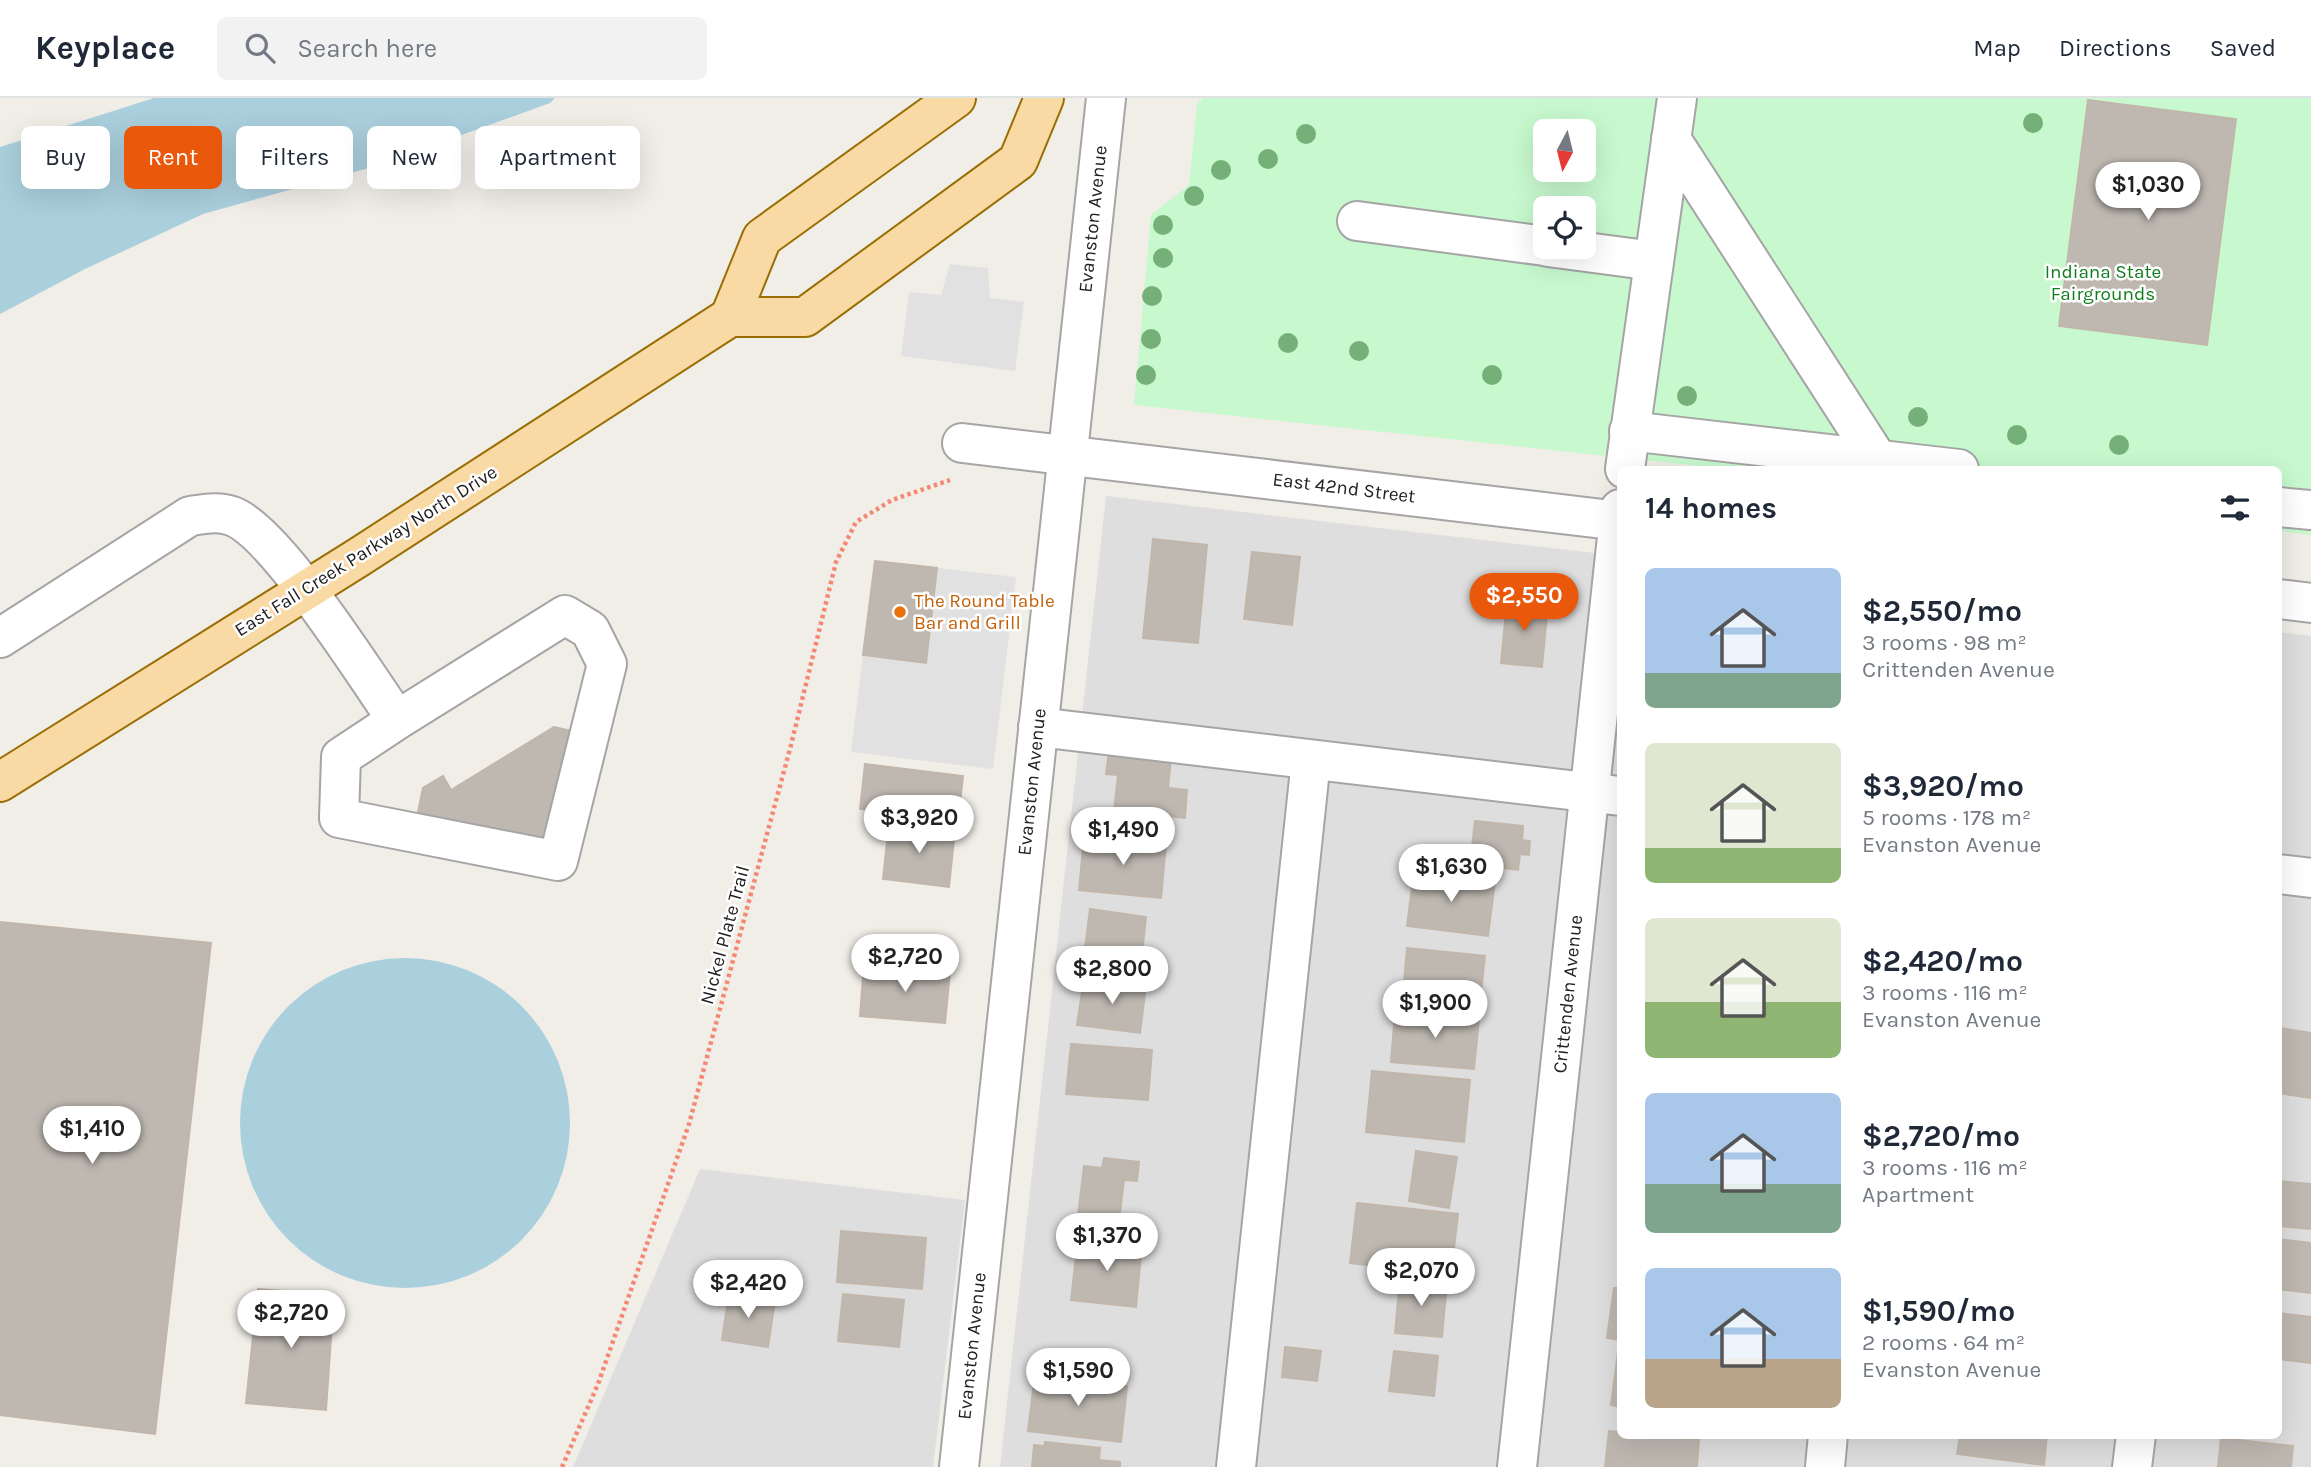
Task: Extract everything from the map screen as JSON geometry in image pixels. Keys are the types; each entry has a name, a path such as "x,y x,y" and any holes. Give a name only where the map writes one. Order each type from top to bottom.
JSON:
{"main road":[{"path":"956,98 762,238 730,317 805,317 1018,161 1044,98"},
{"name":"East Fall Creek Parkway North Drive","path":"0,782 730,317"}],"street":[{"name":"Evanston Avenue","path":"959,1467 1106,98"},
{"path":"1625,466 1677,98"},
{"path":"1671,139 1878,460"},
{"path":"1357,221 1533,245"},
{"path":"1596,253 1654,261"},
{"path":"1629,431 1932,466"},
{"name":"East 42nd Street","path":"959,461 1067,455 1617,517"},
{"path":"2282,507 2311,510"},
{"path":"0,638 190,516 216,512 234,516 251,527 306,589 397,720"},
{"name":"Crittenden Avenue","path":"1517,1467 1605,795 1617,573"},
{"path":"2282,599 2311,603"},
{"path":"565,615 590,631 607,664 558,861 339,818 341,757 397,720 565,615"},
{"path":"1038,727 1605,795"},
{"path":"1236,1467 1311,760"},
{"path":"2282,874 2311,877"},
{"path":"1825,1467 1828,1439"},
{"path":"2132,1467 2136,1439"}],"path":[{"name":"Nickel Plate Trail","path":"562,1467 598,1384 689,1124 791,745 836,562 856,522 959,461"}],"shaded area":[{"path":"950,264 988,268 990,298 1024,302 1015,371 901,356 909,292 941,295"},
{"path":"1106,496 1617,556 1617,1439 2282,1439 2282,632 2311,636 2311,1467 1000,1467"},
{"path":"937,568 1016,577 993,769 851,752 863,655 926,663"},
{"path":"700,1169 965,1200 933,1467 573,1467"}],"green space":[{"name":"Indiana State Fairgrounds","path":"1203,98 2311,98 2311,535 2282,531 2282,466 1699,466 1134,405 1151,215 1189,185 1197,104"}],"water":[{"path":"154,98 555,98 550,103 486,126 475,126 475,130 461,135 461,126 367,126 367,168 353,172 353,126 236,126 236,189 293,189 203,214 85,269 0,314 0,147 21,140 21,189 110,189 110,126 66,126"},
{"path":"405,958 437,961 468,971 496,986 521,1007 542,1032 557,1060 567,1091 570,1123 567,1155 557,1186 542,1214 521,1239 496,1260 468,1275 437,1285 405,1288 373,1285 342,1275 314,1260 289,1239 268,1214 253,1186 243,1155 240,1123 243,1091 253,1060 268,1032 289,1007 314,986 342,971 373,961"}],"building":[{"path":"2088,100 2236,119 2207,345 2059,326"},
{"path":"1153,539 1207,545 1198,643 1143,638"},
{"path":"1252,552 1300,557 1292,625 1244,619"},
{"name":"The Round Table Bar and Grill","path":"875,561 937,568 926,663 863,655"},
{"path":"1507,600 1548,604 1542,667 1501,663"},
{"path":"554,727 576,732 551,846 417,817 423,788 443,776 451,790"},
{"path":"1109,751 1171,758 1168,788 1187,790 1185,818 1114,811 1118,775 1106,774"},
{"path":"865,764 963,776 958,821 860,809"},
{"path":"1475,821 1523,826 1522,840 1530,841 1529,855 1520,854 1518,870 1470,864"},
{"path":"889,823 955,830 949,887 883,879"},
{"path":"1084,837 1166,844 1161,898 1079,890"},
{"path":"1414,871 1495,881 1488,936 1407,926"},
{"path":"1090,909 1146,917 1141,963 1084,956"},
{"path":"0,922 211,943 155,1434 0,1415"},
{"path":"1407,948 1485,956 1480,1001 1403,993"},
{"path":"864,964 950,972 945,1023 860,1016"},
{"path":"1084,978 1146,986 1140,1033 1077,1025"},
{"path":"1395,1012 1479,1019 1474,1069 1391,1062"},
{"path":"2282,1028 2311,1033 2311,1098 2282,1094"},
{"path":"1071,1044 1152,1050 1148,1100 1066,1094"},
{"path":"1372,1071 1470,1080 1464,1142 1366,1132"},
{"path":"1416,1151 1457,1157 1449,1208 1409,1201"},
{"path":"1104,1158 1139,1162 1137,1181 1124,1180 1119,1220 1078,1216 1084,1166 1102,1168"},
{"path":"2282,1181 2311,1184 2311,1229 2282,1226"},
{"path":"1357,1203 1458,1214 1451,1274 1350,1263"},
{"path":"841,1231 926,1238 922,1289 837,1282"},
{"path":"1078,1238 1142,1245 1136,1307 1071,1300"},
{"path":"2282,1239 2311,1243 2311,1293 2282,1289"},
{"path":"1400,1278 1447,1282 1442,1337 1395,1333"},
{"path":"1614,1288 1617,1288 1617,1340 1607,1338"},
{"path":"258,1289 334,1295 326,1410 246,1403"},
{"path":"729,1293 775,1300 768,1347 722,1340"},
{"path":"843,1294 904,1300 899,1347 838,1341"},
{"path":"2282,1313 2311,1317 2311,1363 2282,1359"},
{"path":"1285,1347 1321,1351 1317,1381 1282,1377"},
{"path":"1394,1351 1438,1356 1434,1396 1389,1391"},
{"path":"1617,1360 1617,1406 1611,1405"},
{"path":"1035,1374 1127,1386 1121,1442 1028,1431"},
{"path":"1609,1431 1617,1432 1617,1439 1699,1439 1697,1467 1605,1467"},
{"path":"1959,1439 2047,1439 2044,1465 1957,1454"},
{"path":"2221,1439 2293,1446 2291,1467 2218,1467"},
{"path":"1045,1442 1100,1448 1099,1460 1120,1462 1120,1467 1032,1467 1034,1445 1044,1446"}],"place":[{"name":"The Round Table Bar and Grill","path":"900,612"}]}
